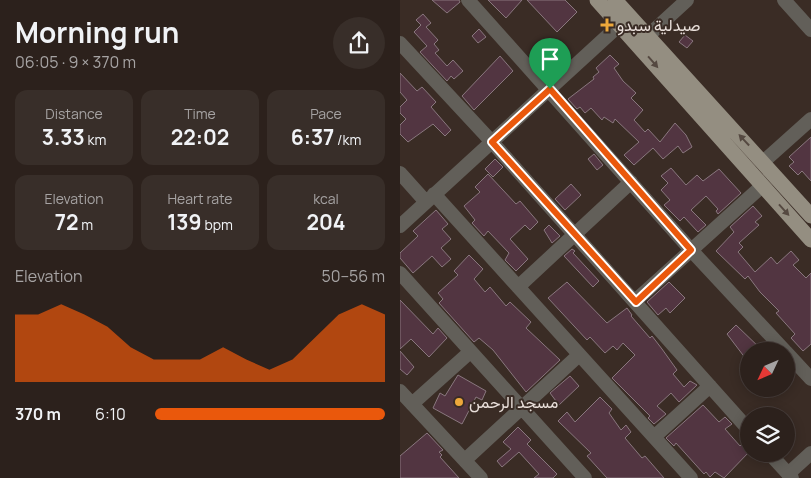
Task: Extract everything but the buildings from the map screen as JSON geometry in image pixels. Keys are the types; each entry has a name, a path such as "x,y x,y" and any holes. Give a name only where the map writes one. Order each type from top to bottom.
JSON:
{"main road":[{"path":"597,0 625,21 763,162 811,216"},
{"path":"615,0 625,21"},
{"path":"643,40 762,186 811,240"}],"street":[{"path":"468,0 550,89 691,250 777,342"},
{"path":"643,40 687,0"},
{"path":"784,0 811,30"},
{"path":"400,226 625,21"},
{"path":"400,43 492,142 740,420"},
{"path":"763,162 811,119"},
{"path":"400,173 430,198 518,287 691,478"},
{"path":"518,287 631,182"},
{"path":"636,302 762,186"},
{"path":"400,273 585,478"},
{"path":"412,404 470,352"},
{"path":"465,460 579,355"},
{"path":"795,362 811,379"},
{"path":"654,437 710,386"},
{"path":"400,391 481,478"},
{"path":"777,462 790,476 811,453"}],"place":[{"name":"صيدلية سبدو","path":"607,25"},
{"name":"مسجد الرحمن","path":"459,402"}],"route":[{"path":"550,89 691,250 636,302 492,142 550,89"}]}
